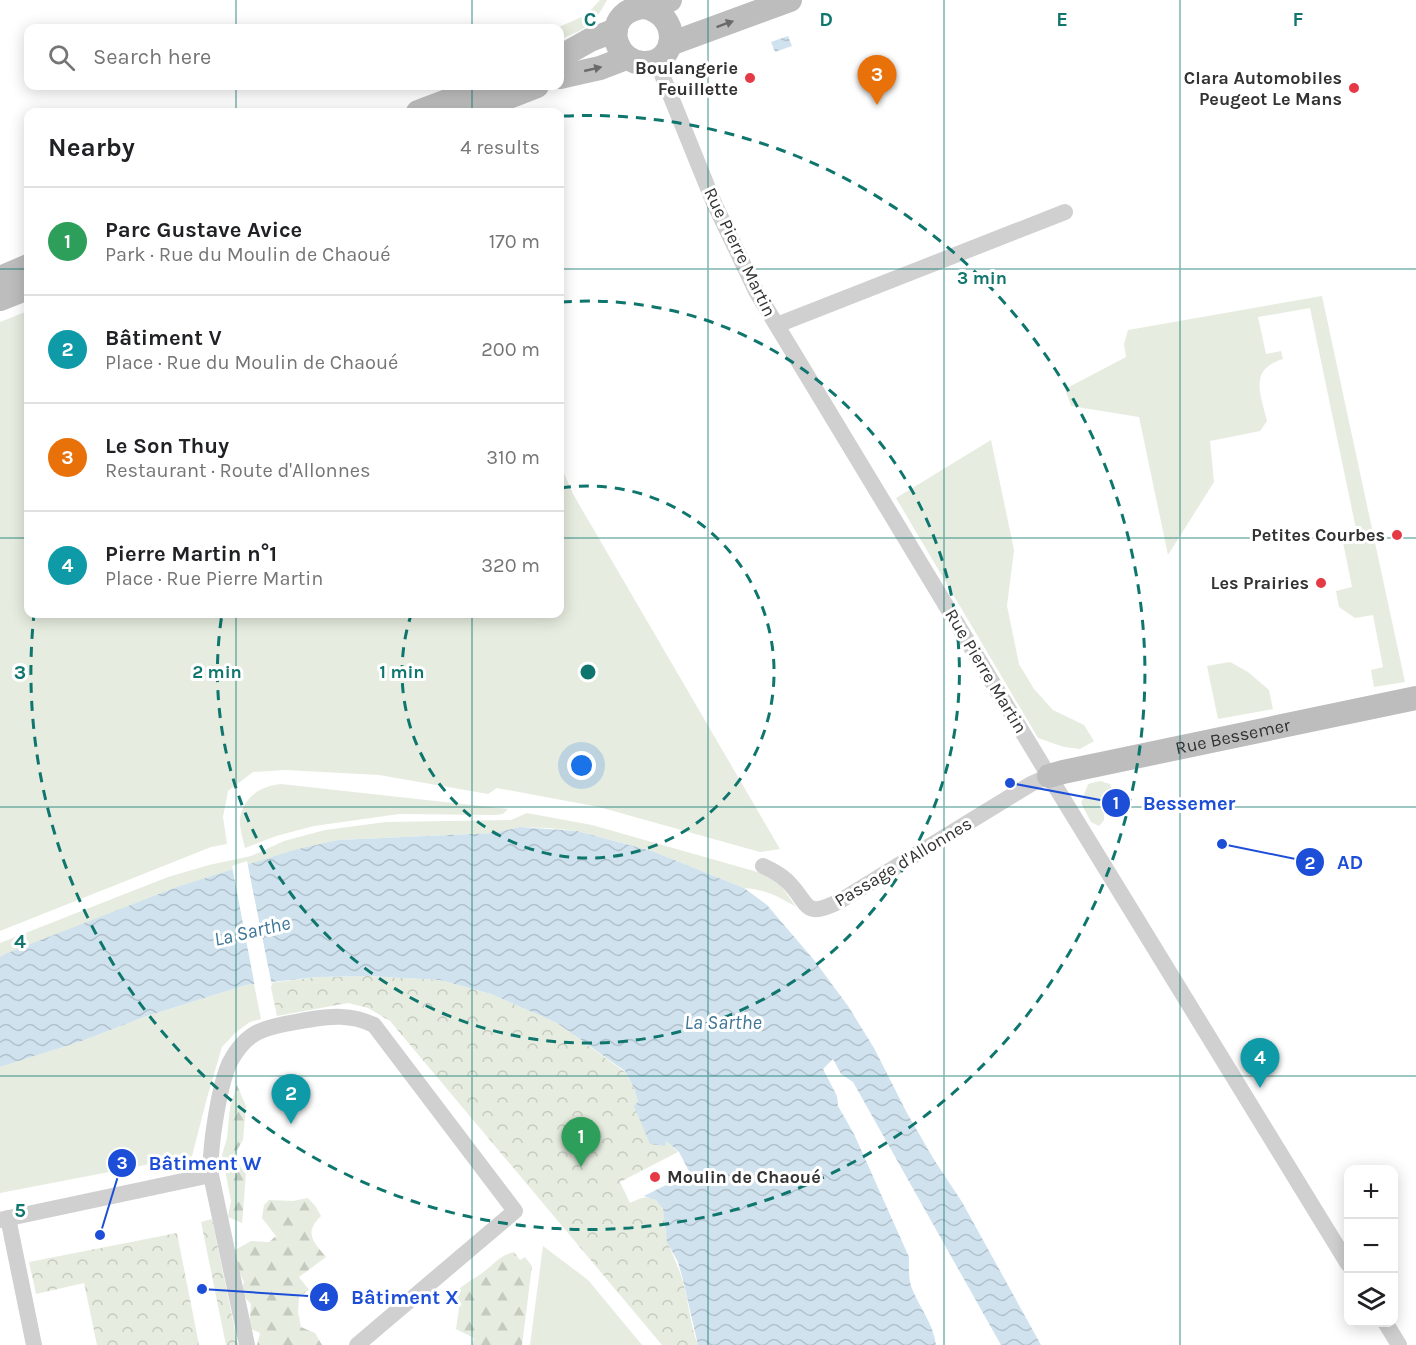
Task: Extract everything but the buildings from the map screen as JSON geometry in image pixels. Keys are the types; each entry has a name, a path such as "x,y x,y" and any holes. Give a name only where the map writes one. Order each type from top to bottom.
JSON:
{"main road":[{"path":"670,0 636,6 622,17 616,30 617,44 626,58 641,63 790,0"},
{"path":"636,6 658,12 664,17 671,30 663,52"},
{"path":"564,55 590,40 616,30"},
{"path":"564,76 600,68 626,58"},
{"path":"428,108 476,90"},
{"path":"480,108 527,90"},
{"path":"0,278 24,268"},
{"path":"0,299 24,290"},
{"name":"Rue Bessemer","path":"1049,776 1416,698"}],"street":[{"name":"Rue Pierre Martin","path":"663,52 734,248 777,325 1049,776 1344,1257"},
{"path":"777,325 1065,212"},
{"name":"Passage d'Allonnes","path":"763,866 788,882 807,906 823,910 840,902 1031,784 1049,776"},
{"path":"247,1345 210,1175 210,1152 219,1102 229,1065 236,1052 256,1033 275,1026 332,1016 347,1016 374,1025 514,1211 357,1345"},
{"path":"34,1345 4,1219 210,1175"},
{"path":"1388,1327 1399,1345"}],"green space":[{"path":"600,0 607,0 594,20 578,32 564,38 564,25 586,15"},
{"path":"1322,296 1405,682 1374,687 1371,670 1383,667 1373,615 1355,618 1339,607 1336,591 1352,587 1342,537 1332,539 1332,535 1356,529 1310,308 1258,317 1266,354 1281,351 1283,359 1272,363 1261,376 1260,392 1267,421 1260,431 1210,441 1214,482 1168,555 1139,417 1071,406 1065,389 1126,357 1124,344 1128,330"},
{"path":"24,313 24,618 564,618 564,473 573,494 780,849 760,852 599,807 497,788 488,794 379,775 285,770 253,772 228,791 223,817 227,844 211,847 0,931 0,322"},
{"path":"991,440 1014,550 1007,606 1019,664 1034,689 1053,710 1084,725 1094,741 1080,749 1064,747 1038,738 896,498"},
{"path":"1230,662 1248,672 1269,690 1273,709 1218,719 1207,666"},
{"path":"1100,781 1110,784 1113,792 1104,804 1104,820 1099,826 1091,822 1081,803 1088,784"},
{"path":"281,784 508,809 503,814 495,815 399,814 314,826 276,836 245,848 240,818 245,804 260,790"},
{"path":"527,813 592,825 761,873 779,883 796,907 771,894 744,888 652,851 577,831 520,827 493,833 338,840 174,888 0,957 0,943 168,877 251,856 284,841 325,830 386,822 511,820"},
{"path":"368,976 440,980 491,994 557,1023 625,1072 634,1088 638,1102 665,1140 678,1152 620,1182 630,1203 649,1197 656,1200 662,1207 667,1239 683,1282 698,1345 662,1345 390,1021 368,1008 348,1003 277,1016 270,983 317,977"},
{"path":"254,984 261,1019 250,1022 222,1047 192,1156 0,1193 0,1067 82,1041 144,1017"},
{"path":"237,1085 246,1106 243,1140 233,1157 246,1174 242,1223 228,1217 231,1201 222,1155 227,1138 230,1107"},
{"path":"308,1198 321,1216 312,1227 312,1237 326,1257 299,1277 309,1290 299,1297 298,1312 301,1327 315,1333 322,1345 257,1345 260,1333 249,1328 251,1304 243,1294 244,1282 236,1266 235,1250 251,1241 269,1242 276,1236 262,1218 264,1205 269,1200 293,1201"},
{"path":"212,1219 238,1345 226,1345 201,1222"},
{"path":"177,1233 199,1345 97,1345 84,1283 36,1294 29,1262"},
{"path":"543,1246 588,1280 642,1345 530,1345"},
{"path":"514,1252 520,1260 525,1257 532,1266 522,1345 472,1345 474,1338 456,1329 459,1308 450,1300 464,1285 500,1258"}],"water":[{"path":"788,36 792,46 775,52 771,42"},
{"name":"La Sarthe","path":"520,827 577,831 652,851 744,888 767,905 814,960 848,1006 874,1048 933,1158 962,1202 1041,1345 1001,1345 853,1082 841,1074 833,1059 823,1069 909,1257 911,1287 930,1323 936,1345 698,1345 678,1262 667,1242 663,1209 656,1200 644,1196 690,1173 679,1152 666,1141 665,1146 650,1144 634,1106 638,1102 634,1088 625,1071 557,1023 491,994 440,980 368,976 317,977 246,985 144,1017 82,1041 0,1067 0,957 5,954 174,888 294,850 338,840 493,833"}],"pier":[{"path":"247,861 272,986 255,987 232,866"}],"place":[{"name":"Boulangerie Feuillette","path":"750,78"},
{"name":"Clara Automobiles Peugeot Le Mans","path":"1354,88"},
{"name":"Le Son Thuy","path":"877,105"},
{"name":"Petites Courbes","path":"1397,535"},
{"name":"Les Prairies","path":"1321,583"},
{"name":"Bessemer","path":"1010,783"},
{"name":"AD","path":"1222,844"},
{"name":"Pierre Martin n°1","path":"1260,1088"},
{"name":"Bâtiment V","path":"291,1124"},
{"name":"Parc Gustave Avice","path":"581,1167"},
{"name":"Moulin de Chaoué","path":"655,1177"},
{"name":"Bâtiment W","path":"100,1235"},
{"name":"Bâtiment X","path":"202,1289"}]}
